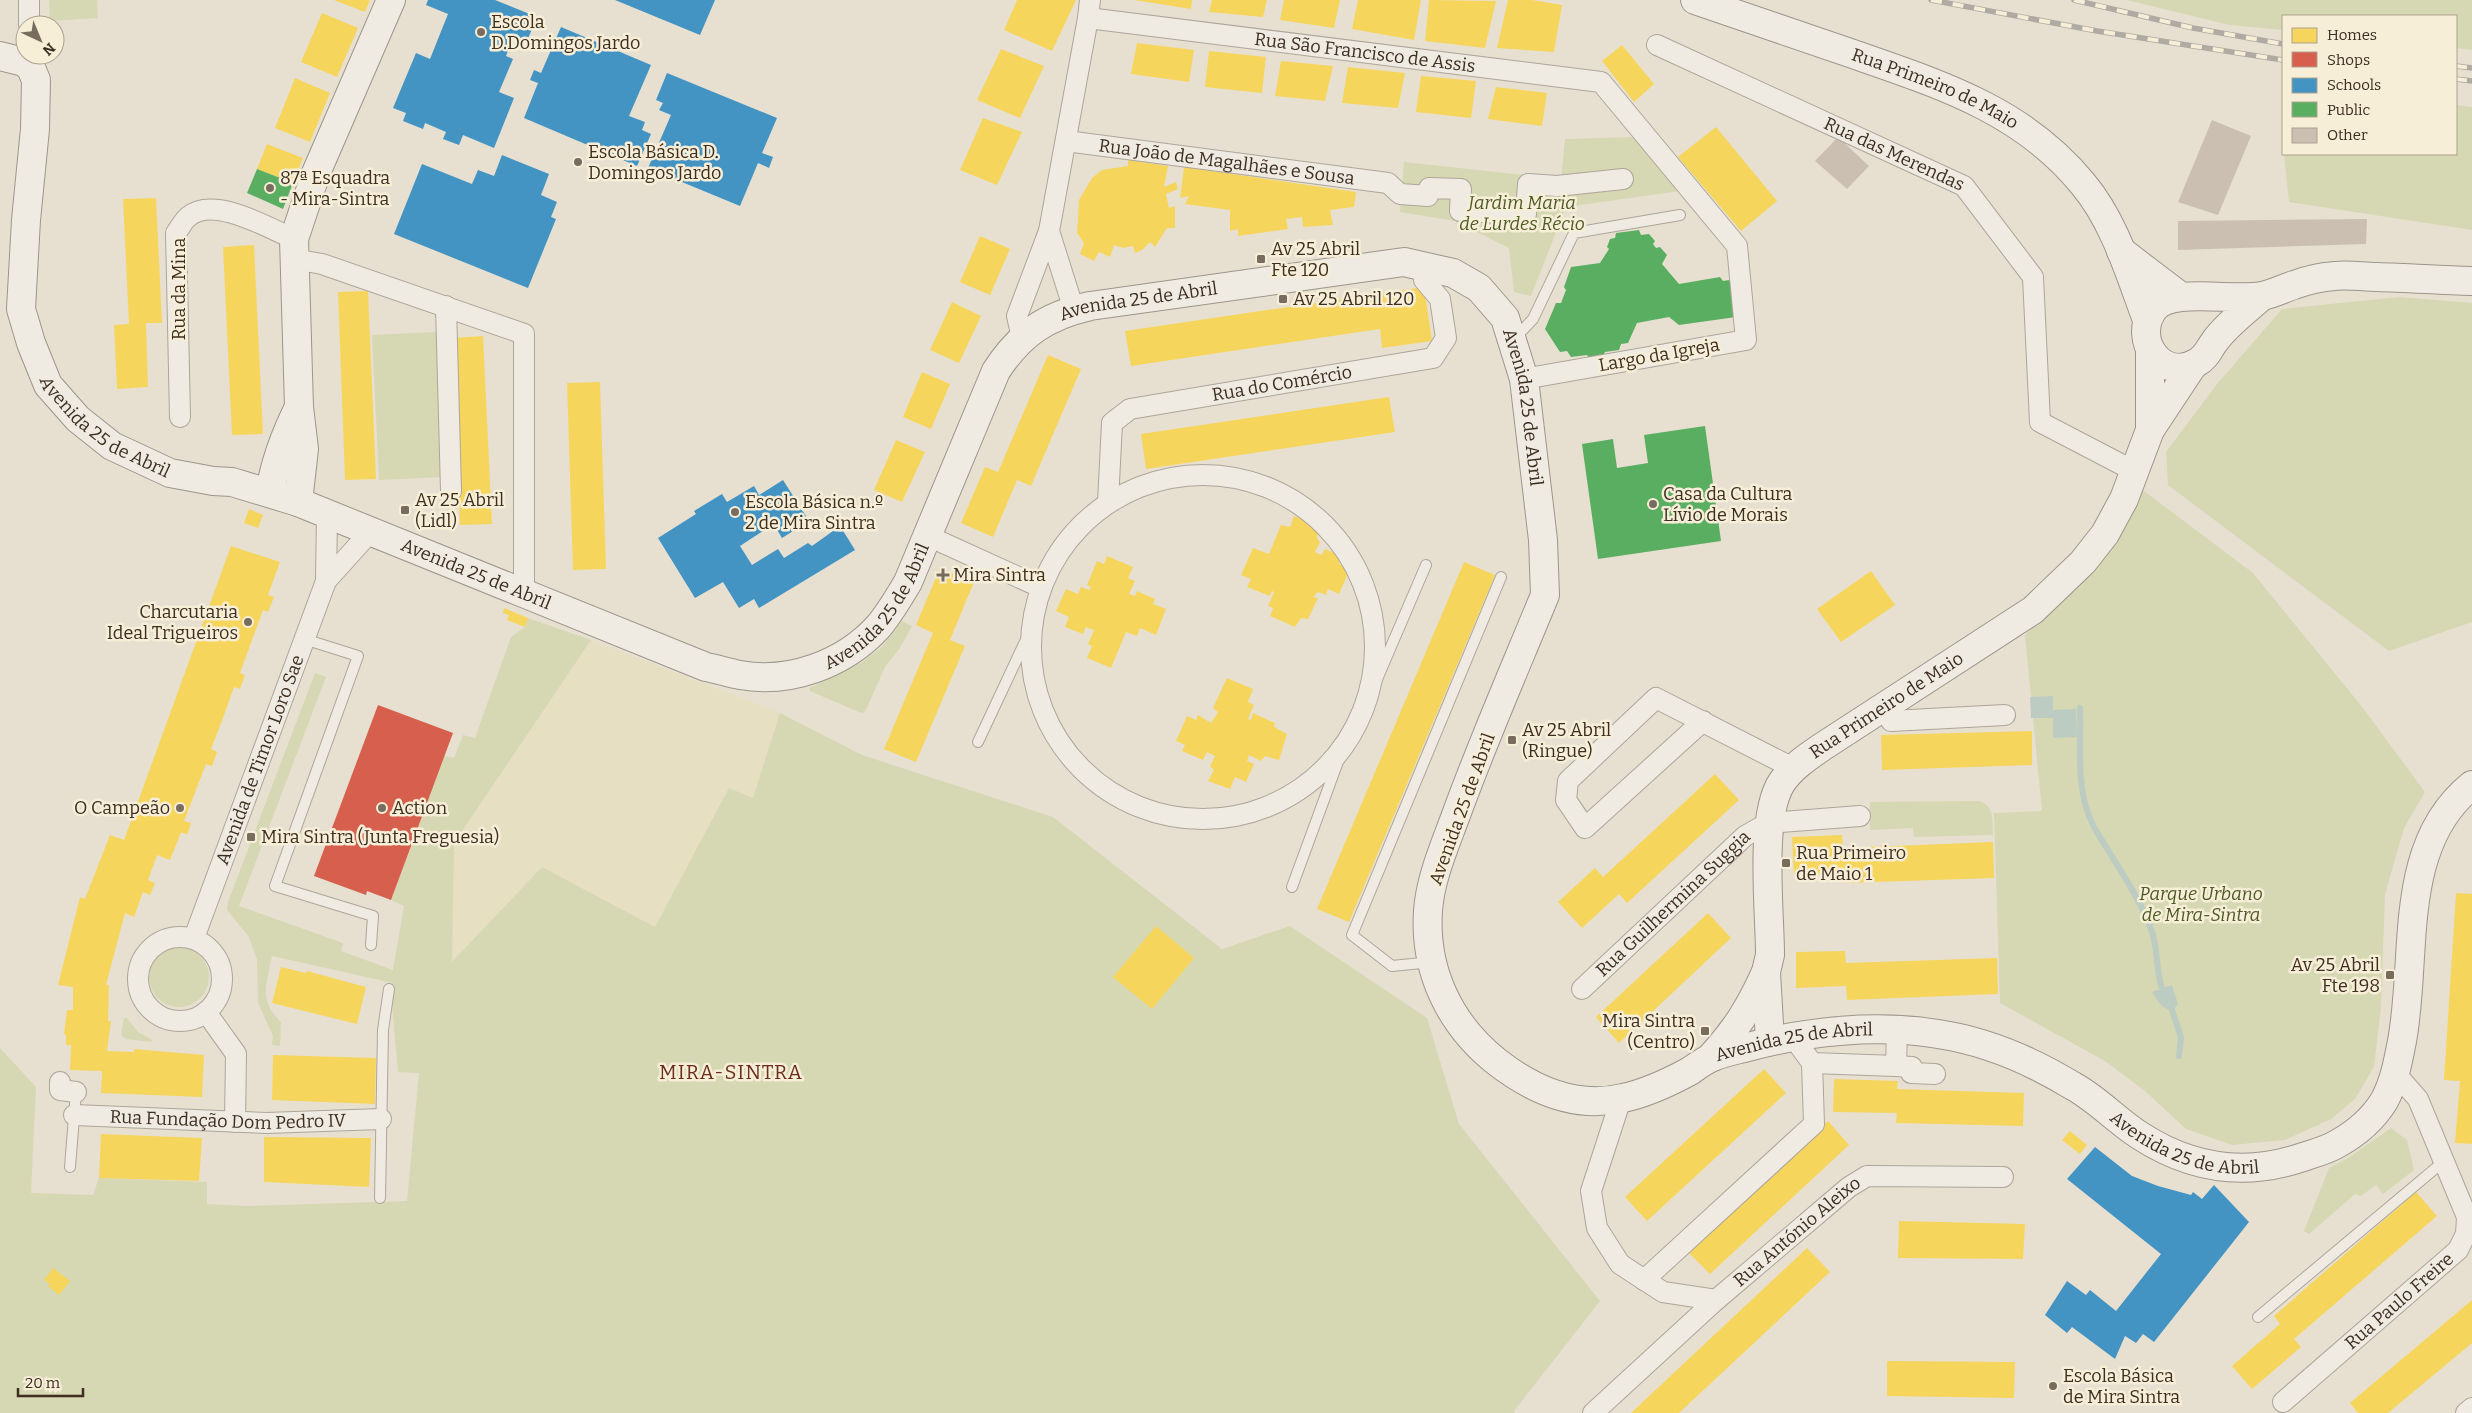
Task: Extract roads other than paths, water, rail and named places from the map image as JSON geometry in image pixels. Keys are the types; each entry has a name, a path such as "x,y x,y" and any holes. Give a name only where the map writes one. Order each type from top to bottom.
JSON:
{"street":[{"path":"29,0 29,15"},
{"path":"298,502 304,448 299,407 294,249 316,173 391,0"},
{"name":"Rua Primeiro de Maio","path":"1695,0 1945,86 1995,109 2030,133 2058,157 2084,184 2099,208 2121,252 2147,320"},
{"name":"Rua São Francisco de Assis","path":"1022,338 1017,316 1049,231 1089,9 1601,82 1737,246 1741,292"},
{"name":"Rua das Merendas","path":"1657,45 1964,186 2033,277 2040,422 2134,472"},
{"name":"Avenida 25 de Abril","path":"27,65 31,68 36,80 37,98 26,220 21,309 31,343 48,386 78,420 112,446 170,473 213,481 232,482 270,492 706,666 740,675 769,677 793,675 815,669 838,658 878,626 895,604 908,582 996,372 1009,351 1022,338 1049,319 1074,310 1404,262 1453,273 1479,288 1505,318 1524,379 1543,540 1545,595 1463,794 1441,856 1428,908 1430,948 1444,1000 1476,1046 1522,1082 1563,1097 1587,1102 1621,1099 1661,1087 1711,1057 1781,1039 1839,1031 1896,1031 1945,1035 1980,1044 2024,1060 2076,1087 2138,1135 2180,1156 2236,1170 2278,1166 2334,1147 2362,1127 2382,1104 2396,1074 2404,1029 2418,882 2424,855 2437,825 2462,794 2472,785"},
{"name":"Rua João de Magalhães e Sousa","path":"1066,141 1388,183 1400,194 1428,196 1429,188 1461,189 1460,211 1526,214 1528,184 1557,186 1624,179"},
{"name":"Rua da Mina","path":"180,417 176,232 189,216 212,209 227,210 322,264 524,334 524,592"},
{"name":"Rua São Francisco de Assis","path":"1049,231 1074,310"},
{"name":"Rua Primeiro de Maio","path":"2121,252 2186,297"},
{"name":"Rua do Comércio","path":"1108,502 1112,423 1130,409 1433,358 1446,338 1440,299 1424,280 1422,265"},
{"path":"2262,296 2215,341 2204,358 2193,365 2169,366 2158,360 2150,350 2145,328 2147,320 2155,306 2168,299 2262,296 2297,284 2336,276 2472,281"},
{"name":"Largo da Igreja","path":"1524,379 1746,340 1741,292"},
{"path":"2186,297 2203,304 2212,316 2216,328 2215,341"},
{"path":"446,306 451,491"},
{"name":"Rua Primeiro de Maio","path":"2150,350 2150,430"},
{"name":"Rua Primeiro de Maio","path":"1781,1039 1766,972 1770,955 1768,823 1774,799 1782,783 1793,768 1881,707 2033,610 2083,562 2105,534 2124,499 2150,430 2193,365"},
{"path":"270,492 274,466 282,441 299,407"},
{"path":"232,482 269,455 282,441"},
{"path":"1206,473 1257,482 1303,505 1340,541 1364,583 1374,620 1376,658 1366,705 1343,748 1309,783 1257,811 1199,820 1141,809 1090,780 1062,749 1042,713 1033,681 1030,631 1040,587 1067,539 1108,502 1155,480 1206,473"},
{"name":"Avenida de Timor Loro Sae","path":"194,938 326,581 327,514"},
{"name":"Avenida de Timor Loro Sae","path":"326,581 371,531"},
{"path":"928,536 1040,587"},
{"path":"1703,721 1586,828 1566,800 1568,781 1656,698 1703,721 1793,768"},
{"path":"1891,721 2005,715"},
{"path":"1768,823 1860,816"},
{"name":"Rua Guilhermina Suggia","path":"1582,989 1745,836 1768,823"},
{"path":"178,936 194,938 214,954 220,966 222,978 220,991 214,1003 206,1012 191,1020 176,1021 160,1017 148,1007 139,993 137,978 140,962 150,948 163,940 178,936"},
{"path":"1711,1057 1735,1032 1752,1004 1766,972"},
{"path":"206,1012 236,1054 235,1122"},
{"path":"1896,1031 1896,1066"},
{"path":"1781,1039 1812,1063 1912,1066 1911,1072 1935,1074"},
{"path":"1644,1280 1814,1124 1812,1063"},
{"name":"Rua Paulo Freire","path":"2284,1402 2458,1250 2466,1234 2467,1217 2418,1099 2396,1074"},
{"path":"1621,1099 1592,1191 1597,1228 1620,1264 1663,1292 1716,1300"},
{"name":"Rua Fundação Dom Pedro IV","path":"74,1115 235,1122 381,1119"},
{"name":"Rua António Aleixo","path":"1594,1413 1716,1300 1849,1187 1867,1176 2003,1178"},
{"path":"2466,1413 2472,1408"}],"lane":[{"path":"1513,340 1533,319 1574,233 1680,215"},
{"path":"1366,705 1426,565"},
{"path":"1433,962 1392,966 1352,935 1501,577"},
{"path":"978,742 1030,631"},
{"path":"304,639 358,656 275,886 373,916 371,945"},
{"path":"1292,886 1343,748"},
{"path":"380,1198 383,1030 389,989"},
{"path":"68,1087 74,1115 70,1168"},
{"path":"2258,1317 2443,1162"}],"waterway":[{"path":"2080,708 2080,770 2083,795 2088,814 2148,922 2154,940 2160,980 2165,995"},
{"path":"2170,1004 2181,1037 2179,1056"}],"railway":[{"path":"1931,0 2097,31 2282,60"},
{"path":"2074,0 2193,28 2282,44"},
{"path":"2457,66 2472,68"},
{"path":"2457,79 2472,81"}],"place":[{"name":"Escola D.Domingos Jardo","path":"481,32"},
{"name":"Escola Básica D. Domingos Jardo","path":"578,162"},
{"name":"87ª Esquadra - Mira-Sintra","path":"270,188"},
{"name":"Av 25 Abril Fte 120","path":"1261,259"},
{"name":"Av 25 Abril 120","path":"1283,299"},
{"name":"Casa da Cultura Lívio de Morais","path":"1653,504"},
{"name":"Av 25 Abril (Lidl)","path":"405,510"},
{"name":"Escola Básica n.º 2 de Mira Sintra","path":"735,512"},
{"name":"Mira Sintra","path":"943,575"},
{"name":"Charcutaria Ideal Trigueiros","path":"248,622"},
{"name":"Av 25 Abril (Ringue)","path":"1512,740"},
{"name":"O Campeão","path":"180,808"},
{"name":"Action","path":"382,808"},
{"name":"Mira Sintra (Junta Freguesia)","path":"251,837"},
{"name":"Rua Primeiro de Maio 1","path":"1786,863"},
{"name":"Av 25 Abril Fte 198","path":"2390,975"},
{"name":"Mira Sintra (Centro)","path":"1705,1031"},
{"name":"Escola Básica de Mira Sintra","path":"2053,1386"}],"district":[{"name":"MIRA-SINTRA","path":"731,1072"}],"park label":[{"name":"Jardim Maria de Lurdes Récio","path":"1522,213"},
{"name":"Parque Urbano de Mira-Sintra","path":"2201,904"}]}
